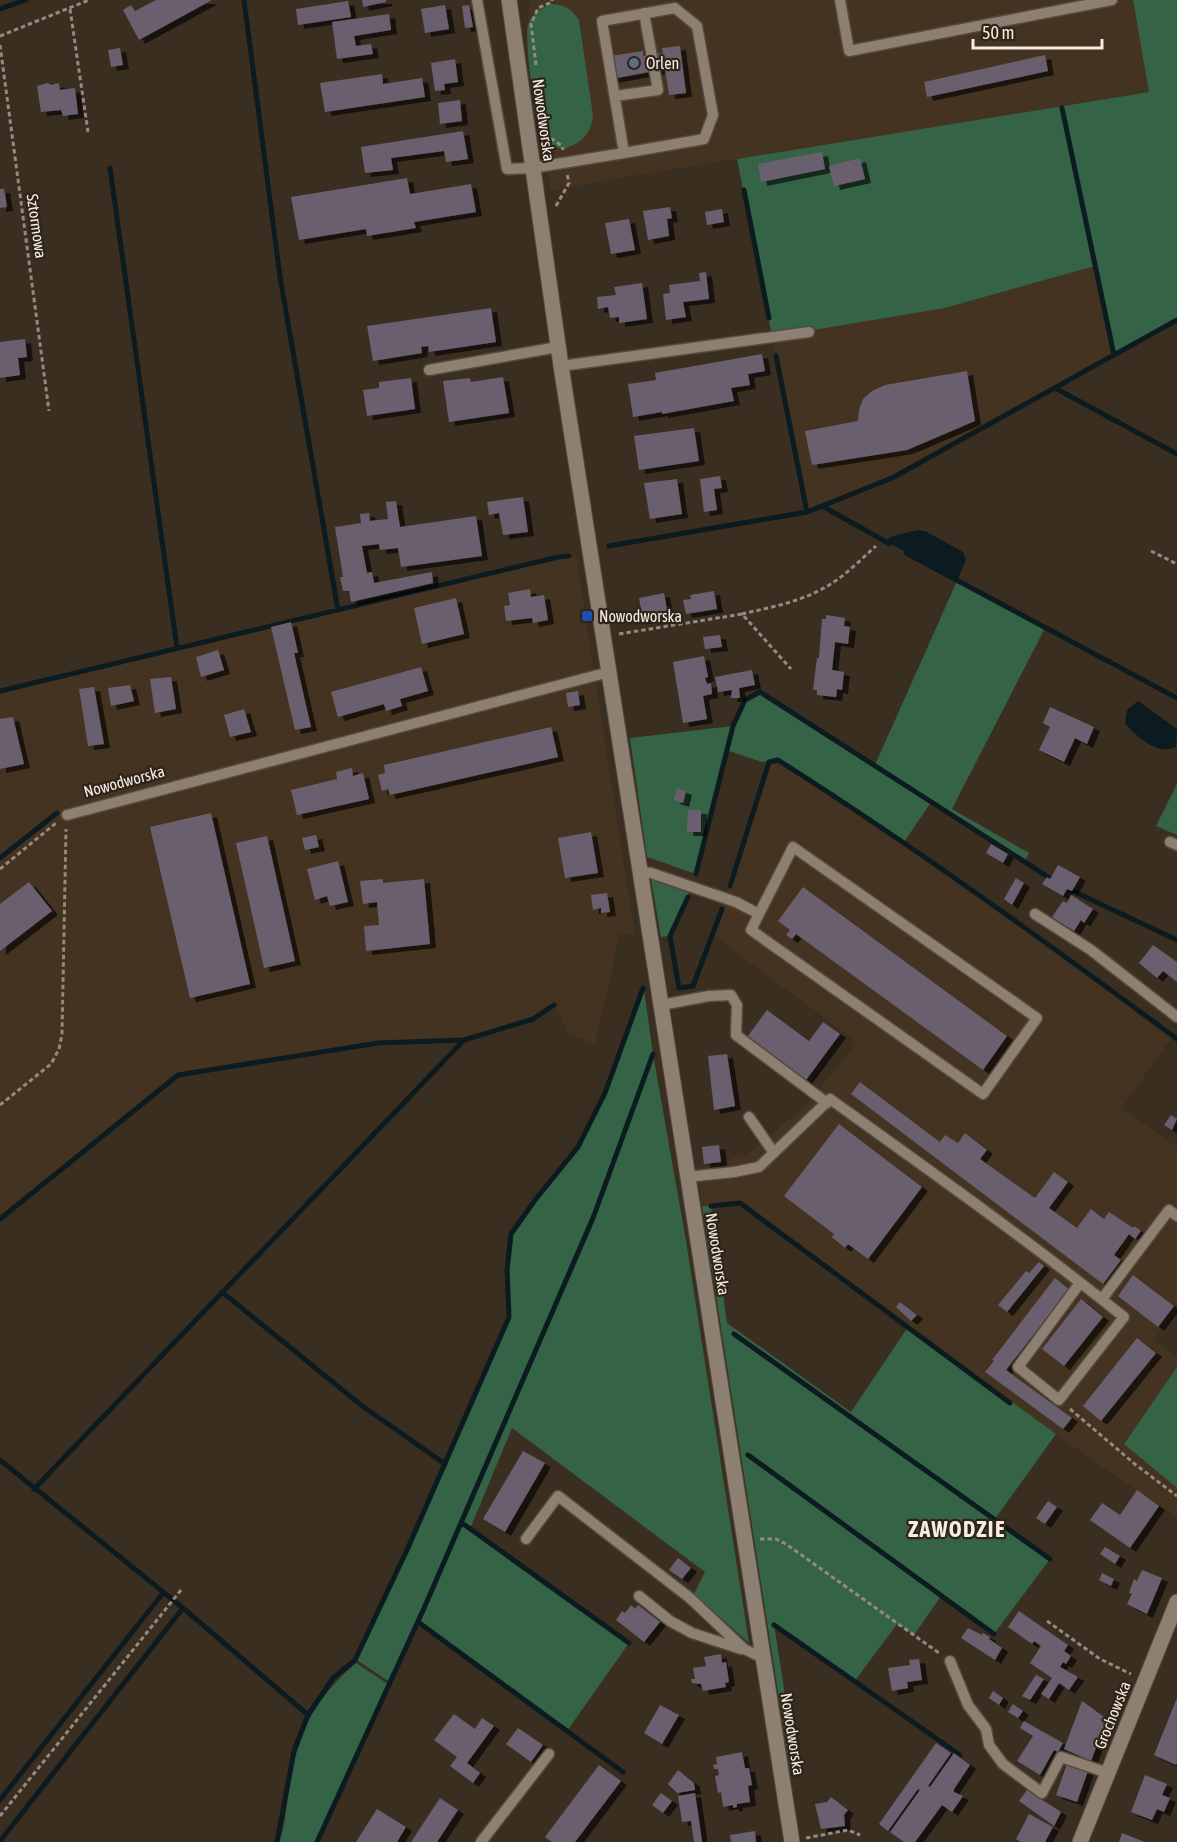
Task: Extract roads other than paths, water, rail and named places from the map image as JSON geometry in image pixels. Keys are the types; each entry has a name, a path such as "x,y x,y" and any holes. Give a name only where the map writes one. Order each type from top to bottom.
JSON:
{"street":[{"name":"Nowodworska","path":"509,0 558,347 791,1841"},
{"name":"Grochowska","path":"1080,1842 1177,1602"}],"lane":[{"path":"477,0 507,169 532,168 624,153 704,139 713,115 698,26 675,8 602,21 624,153"},
{"path":"840,0 849,51 1070,4 1112,0"},
{"path":"615,96 658,90 644,13"},
{"path":"561,366 809,332"},
{"path":"429,370 558,347"},
{"name":"Nowodworska","path":"67,815 609,672"},
{"path":"793,847 1037,1018 983,1094 751,930 759,914 793,847"},
{"path":"641,872 651,873 736,902 759,914"},
{"path":"1035,914 1091,950 1177,1017"},
{"path":"661,1005 709,996 731,995 737,1005 736,1035 827,1103"},
{"path":"687,1177 759,1167 830,1099 1102,1299 1124,1317 1059,1400 1018,1366 1080,1283"},
{"path":"749,1117 774,1153"},
{"path":"1102,1299 1169,1210 1177,1216"},
{"path":"526,1539 558,1496 690,1598 744,1649"},
{"path":"639,1596 670,1622 692,1633 744,1649 763,1658"},
{"path":"950,1662 968,1705 986,1729 989,1745 1003,1764 1042,1793 1061,1757 1108,1773"},
{"path":"481,1842 549,1754"}],"waterway":[{"path":"0,9 26,0"},
{"path":"244,0 280,277 338,610"},
{"path":"1062,108 1114,355"},
{"path":"110,168 177,648"},
{"path":"744,190 769,318"},
{"path":"609,546 807,512 894,477 1177,320"},
{"path":"776,356 807,512"},
{"path":"1055,388 1177,454"},
{"path":"822,506 890,544"},
{"path":"906,553 1177,698"},
{"path":"0,691 569,556"},
{"path":"696,874 733,726 745,700 760,692 1056,882"},
{"path":"730,886 769,762 778,760 980,896 1177,1039"},
{"path":"0,858 57,813"},
{"path":"1064,887 1177,940"},
{"path":"688,897 670,936 679,988 693,986 722,909"},
{"path":"308,1715 333,1678 355,1660 407,1550 509,1317 507,1270 511,1234 578,1147 605,1093 643,988"},
{"path":"0,1219 178,1075 378,1043 464,1040 533,1019 554,1005"},
{"path":"34,1489 464,1040"},
{"path":"317,1842 425,1606 593,1218 653,1054"},
{"path":"711,1206 740,1203 1010,1403"},
{"path":"222,1292 361,1405 445,1464"},
{"path":"734,1334 1050,1559"},
{"path":"748,1455 994,1634"},
{"path":"0,1460 183,1608 308,1715 294,1751 277,1842"},
{"path":"462,1523 629,1643"},
{"path":"0,1800 163,1593"},
{"path":"0,1841 183,1608"},
{"path":"418,1622 623,1772"},
{"path":"774,1625 960,1755"}],"place":[{"name":"Orlen","path":"634,63"},
{"name":"Nowodworska","path":"587,616"}],"district":[{"name":"ZAWODZIE","path":"957,1529"}]}
